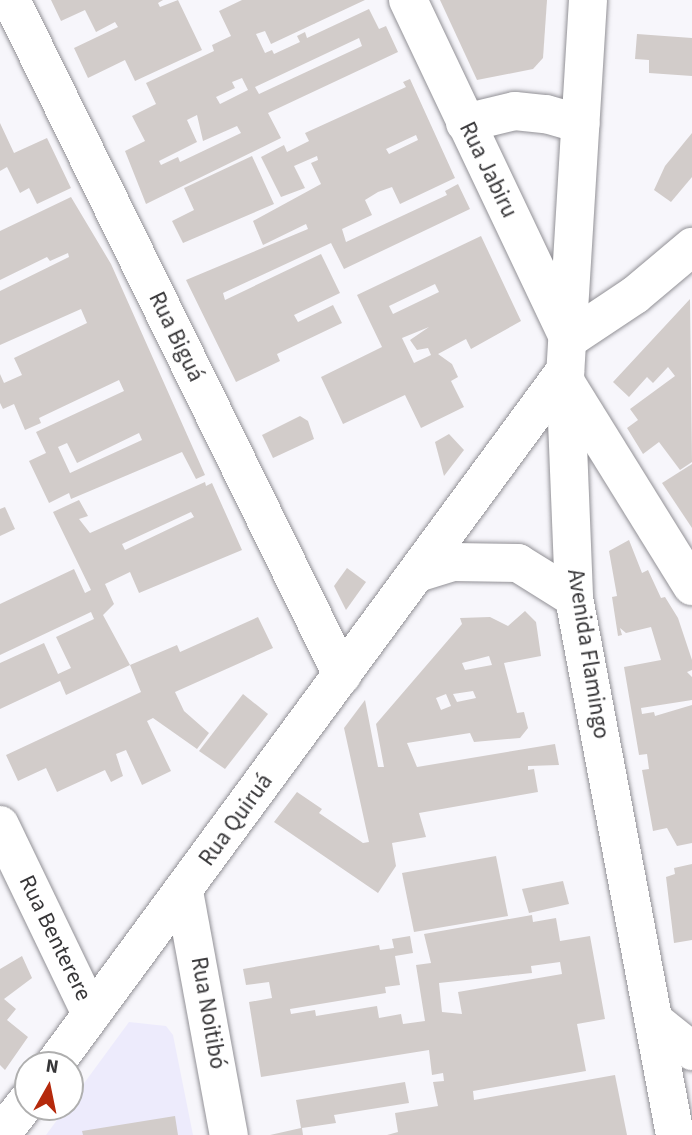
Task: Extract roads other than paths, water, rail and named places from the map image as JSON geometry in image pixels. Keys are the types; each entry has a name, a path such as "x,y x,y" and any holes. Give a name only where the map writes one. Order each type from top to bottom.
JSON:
{"street":[{"name":"Rua Biguá","path":"11,0 342,675"},
{"name":"Rua Jabiru","path":"408,0 465,123 567,364 692,586"},
{"name":"Avenida Flamingo","path":"588,0 567,364 574,598 657,1023 675,1135"},
{"path":"465,123 515,111 546,114 581,124"},
{"path":"567,364 635,295 692,247"},
{"name":"Rua Quiruá","path":"64,1051 417,573 567,364"},
{"path":"417,573 453,562 518,563 574,598"},
{"name":"Rua Benterere","path":"0,825 92,1014"},
{"name":"Rua Noitibó","path":"184,891 229,1135"},
{"path":"657,1023 692,1051"},
{"path":"1,1135 14,1118"}]}
